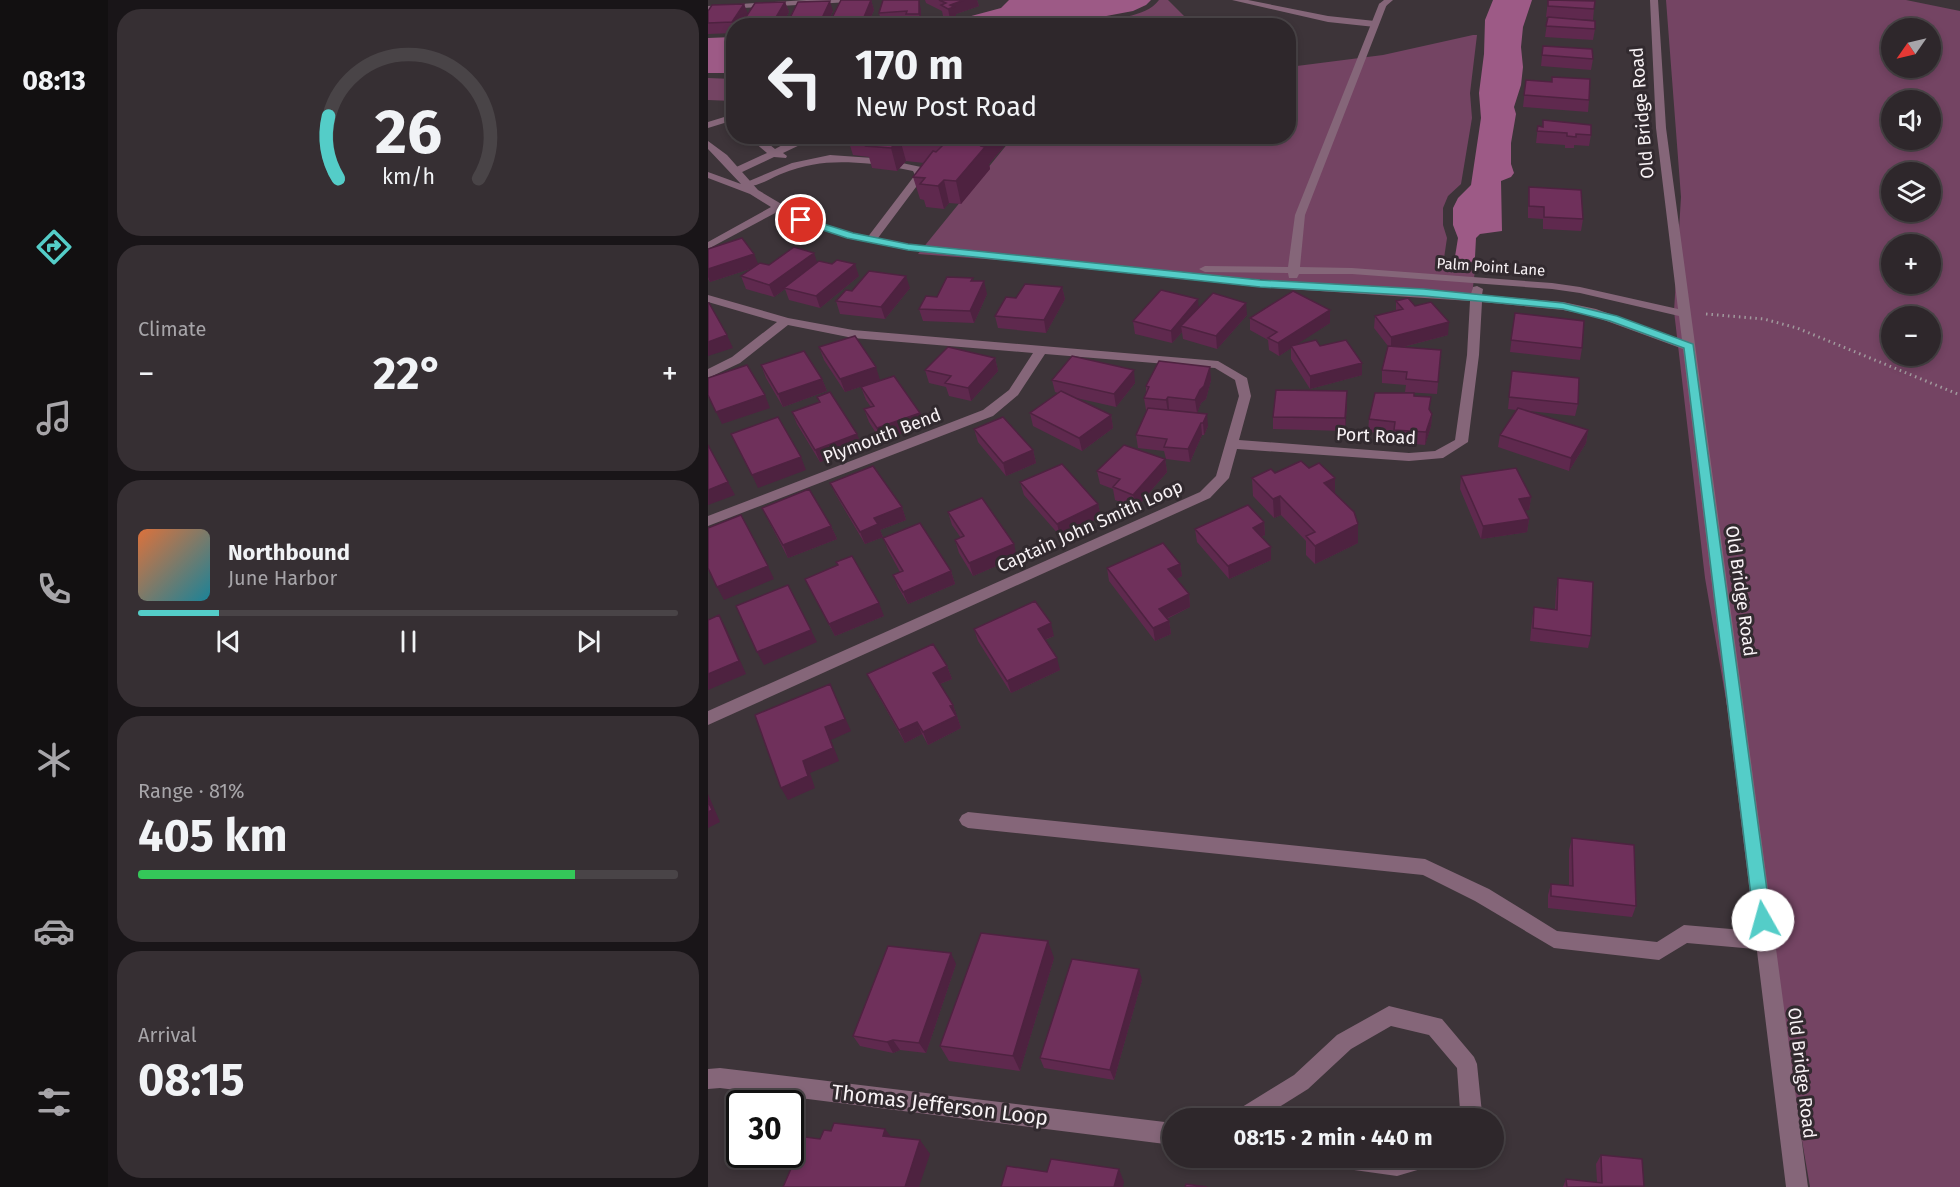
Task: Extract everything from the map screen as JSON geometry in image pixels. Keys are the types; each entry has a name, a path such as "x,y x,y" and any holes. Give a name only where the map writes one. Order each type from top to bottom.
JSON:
{"street":[{"path":"708,8 849,0"},
{"path":"1236,0 1328,19 1375,24"},
{"name":"Old Bridge Road","path":"1654,0 1661,128 1797,1187"},
{"path":"1293,285 1300,215 1375,24 1386,2"},
{"path":"708,125 726,120"},
{"path":"708,144 751,188 801,220 871,240 908,247 1125,269 1293,285 1563,306 1596,313 1689,347"},
{"path":"763,144 775,154 809,163"},
{"path":"736,171 795,144"},
{"path":"708,175 751,188 809,163 842,158 873,161"},
{"path":"871,240 920,175 917,169 902,166"},
{"path":"708,246 779,207"},
{"name":"Palm Point Lane","path":"1125,269 1294,268 1477,281 1580,290 1684,314"},
{"name":"Port Road","path":"1232,444 1409,457 1438,455 1461,442 1473,355 1477,281"},
{"name":"Captain John Smith Loop","path":"708,298 786,321 885,338 1218,365 1240,378 1245,396 1222,478 1205,495 708,718"},
{"path":"708,374 736,360 786,321"},
{"name":"Plymouth Bend","path":"708,521 988,413 1010,399 1024,381 1041,349"},
{"path":"968,820 1425,867 1482,895 1554,939 1659,951 1684,933 1766,941"},
{"path":"1259,1108 1301,1082 1344,1042 1389,1016 1436,1026 1467,1064 1471,1108"},
{"name":"Thomas Jefferson Loop","path":"708,1079 720,1078 1162,1133"}],"path":[{"path":"1684,314 1734,315 1764,319 1797,328 1960,395"}],"shaded area":[{"path":"1009,0 1151,0 1133,11 1098,18 964,18 1001,8"},
{"path":"1159,0 1168,0 1186,18 1117,18 1137,14 1153,6"},
{"path":"1493,0 1532,0 1523,27 1521,85 1514,107 1516,114 1511,143 1511,164 1514,173 1511,177 1501,181 1502,231 1480,234 1476,238 1475,257 1470,264 1458,267 1454,263 1458,238 1453,225 1453,208 1458,198 1471,185 1481,118 1479,93 1485,20"},
{"path":"1666,0 1906,0 1960,11 1960,1187 1810,1187 1705,578 1674,311 1681,197"},
{"path":"1477,35 1470,93 1472,118 1461,184 1448,196 1443,208 1443,225 1447,238 1443,265 1454,273 1475,270 1472,295 918,254 1007,144 1296,144 1296,66 1383,55"},
{"path":"726,37 726,73 708,73 708,38"},
{"path":"708,78 726,79 726,101 708,100"}],"building":[{"path":"841,0 871,0 864,17 832,18"},
{"path":"883,0 919,0 919,14 906,14 907,11 879,13"},
{"path":"939,0 964,0 950,5 954,7 948,9 941,5 946,3"},
{"path":"1548,0 1595,1 1594,9 1548,6"},
{"path":"830,1 822,18 790,18 798,2"},
{"path":"785,2 776,18 745,18 755,3"},
{"path":"744,4 735,18 726,18 726,22 708,23 708,11 712,5"},
{"path":"1548,17 1595,21 1595,29 1546,26"},
{"path":"1543,46 1592,49 1593,59 1542,55"},
{"path":"1552,77 1590,79 1589,100 1524,95 1526,80 1552,82"},
{"path":"1543,120 1591,125 1591,135 1576,134 1576,137 1567,136 1567,133 1537,131 1538,126 1543,127"},
{"path":"868,144 895,144 891,148 866,146"},
{"path":"944,144 983,144 981,146 985,147 956,181 944,180 938,186 920,184 925,178 913,177 933,151 936,152"},
{"path":"1529,187 1581,190 1583,219 1544,217 1544,207 1529,206"},
{"path":"742,238 754,254 708,269 708,249"},
{"path":"794,247 814,253 769,285 741,276 760,263 769,265"},
{"path":"837,260 855,264 816,296 784,288 819,261 832,264"},
{"path":"869,271 906,276 881,307 836,301 846,290 852,291"},
{"path":"947,277 973,278 971,281 984,281 970,311 919,309 926,296 937,297"},
{"path":"1025,284 1062,287 1044,320 995,316 1006,297 1016,298"},
{"path":"1161,290 1198,299 1171,331 1133,321"},
{"path":"1293,291 1330,310 1278,343 1268,338 1277,332 1250,318"},
{"path":"1213,293 1246,303 1216,336 1181,326"},
{"path":"1408,298 1415,306 1431,302 1449,322 1391,337 1375,316 1403,309 1396,301"},
{"path":"708,303 727,335 708,342"},
{"path":"1515,313 1584,321 1582,348 1511,340"},
{"path":"855,336 876,367 840,379 819,347"},
{"path":"1316,340 1320,346 1346,340 1362,363 1310,376 1291,346"},
{"path":"1388,346 1441,350 1438,382 1406,379 1407,372 1382,370"},
{"path":"948,347 995,358 968,388 945,383 951,376 925,370"},
{"path":"804,351 822,379 778,394 761,365"},
{"path":"1072,356 1134,370 1114,394 1052,380"},
{"path":"1159,361 1210,367 1204,386 1195,400 1168,397 1166,400 1144,398 1149,387 1146,386"},
{"path":"747,365 765,395 716,412 708,395 708,378"},
{"path":"1512,371 1579,378 1578,404 1509,397"},
{"path":"894,376 920,413 877,428 864,409 874,406 861,387"},
{"path":"1276,390 1347,391 1345,418 1273,417"},
{"path":"1061,391 1111,415 1079,438 1030,413"},
{"path":"830,392 857,434 815,450 792,412 820,402 817,397"},
{"path":"1375,393 1414,393 1414,396 1431,397 1429,409 1432,414 1426,432 1394,430 1395,422 1369,419"},
{"path":"1148,408 1207,414 1188,449 1164,447 1167,439 1136,435"},
{"path":"1518,408 1588,430 1571,458 1500,435"},
{"path":"778,417 801,457 752,475 731,434"},
{"path":"1003,417 1033,450 1003,463 974,429"},
{"path":"708,445 728,482 708,490"},
{"path":"1124,445 1165,459 1133,495 1113,487 1120,479 1097,471"},
{"path":"1301,461 1309,468 1319,463 1335,478 1324,483 1354,512 1358,524 1315,546 1306,536 1315,532 1280,496 1273,499 1252,478 1271,469 1275,473"},
{"path":"1062,464 1098,504 1057,524 1020,482"},
{"path":"873,466 902,507 874,518 878,524 860,532 830,483"},
{"path":"1516,468 1531,497 1519,499 1529,519 1483,526 1461,476"},
{"path":"809,489 831,526 783,545 762,508"},
{"path":"982,498 1014,544 969,563 955,540 964,536 948,512"},
{"path":"1248,505 1264,522 1253,528 1271,547 1228,566 1195,529"},
{"path":"741,515 768,566 717,587 708,568 708,528"},
{"path":"920,523 951,571 903,592 893,575 903,571 883,538"},
{"path":"1163,543 1180,564 1168,569 1189,594 1159,609 1169,621 1153,628 1107,568"},
{"path":"852,556 879,603 829,624 805,579 838,565 836,562"},
{"path":"1558,578 1593,582 1591,636 1533,628 1534,607 1557,610"},
{"path":"788,585 811,630 757,652 736,606"},
{"path":"1035,601 1051,623 1038,629 1057,658 1007,681 974,629"},
{"path":"719,615 739,661 708,674 708,620"},
{"path":"933,644 947,666 933,673 953,705 950,706 956,716 923,732 917,722 899,730 867,674"},
{"path":"830,684 845,719 825,727 833,748 803,761 808,776 781,788 755,715"},
{"path":"1572,838 1634,845 1636,906 1551,896 1551,884 1573,886"},
{"path":"981,933 1048,941 1013,1056 940,1046"},
{"path":"888,946 951,953 919,1043 893,1040 887,1042 853,1036"},
{"path":"1072,959 1139,969 1110,1070 1040,1058"},
{"path":"834,1123 885,1129 883,1136 920,1140 905,1187 783,1187 791,1168 804,1168 805,1137 820,1139 824,1130 831,1131"},
{"path":"1601,1155 1642,1159 1644,1186 1567,1187 1566,1179 1602,1183"},
{"path":"1051,1159 1119,1169 1114,1187 1001,1187 1007,1166 1047,1172"},
{"path":"1186,1184 1207,1187 1185,1187"}],"route":[{"path":"801,220 851,236 908,247 1260,284 1424,292 1563,306 1614,318 1689,347 1763,920"}]}
